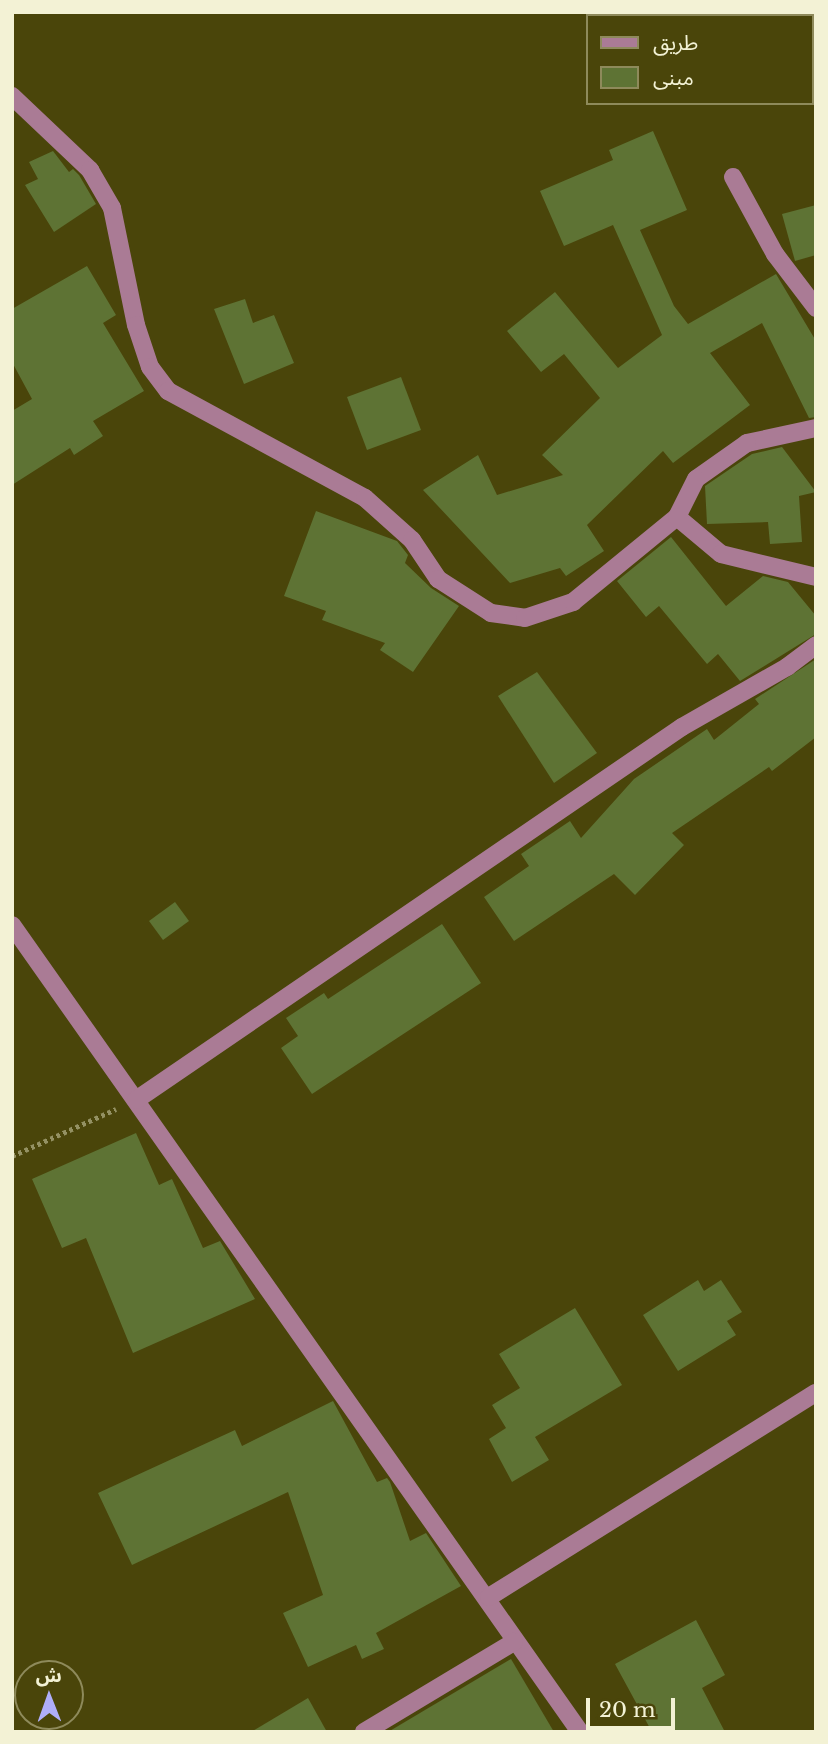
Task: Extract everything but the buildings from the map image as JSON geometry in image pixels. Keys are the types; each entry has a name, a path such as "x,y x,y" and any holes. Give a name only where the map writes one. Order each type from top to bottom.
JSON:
{"street":[{"path":"12,96 90,170 112,208 136,325 150,367 168,391 365,498 412,540 438,579 491,613 525,618 573,602 677,517 696,480 747,443 816,428"},
{"path":"733,177 775,254 816,307"},
{"path":"677,517 721,554 816,577"},
{"path":"136,1100 682,727 787,667 816,645"},
{"path":"12,925 489,1597 514,1642 580,1732"},
{"path":"489,1597 816,1394"},
{"path":"364,1732 514,1642"}],"path":[{"path":"12,1156 136,1100"}]}
